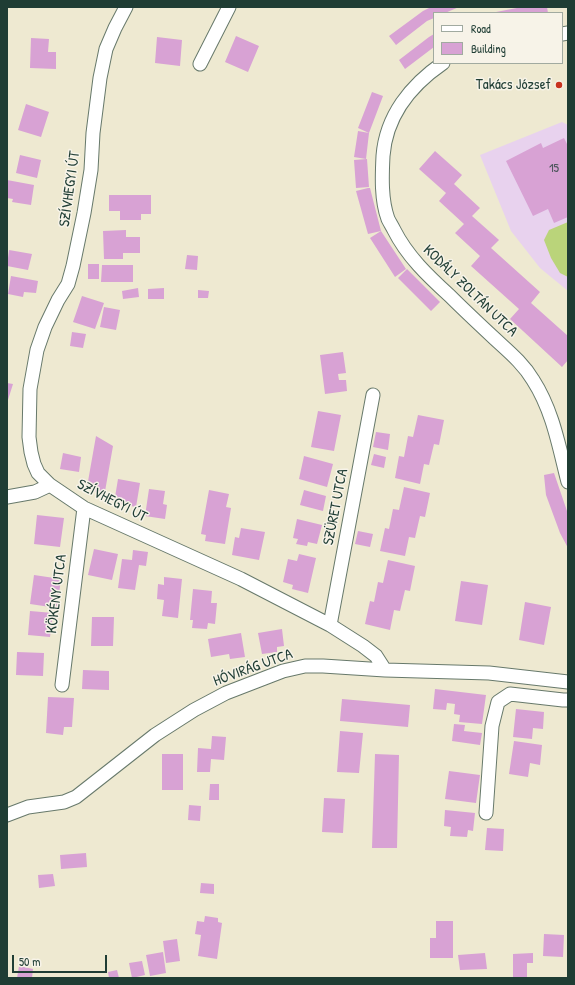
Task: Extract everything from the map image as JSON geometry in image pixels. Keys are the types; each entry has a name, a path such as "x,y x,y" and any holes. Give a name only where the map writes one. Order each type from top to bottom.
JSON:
{"street":[{"name":"SZÍVHEGYI ÚT","path":"126,7 106,49 101,71 93,133 91,170 73,266 68,284 58,300 45,327 37,350 30,389 29,437 34,464 38,473 50,485 84,508 241,579 330,625 376,656 385,670"},
{"path":"200,64 229,7"},
{"name":"KODÁLY ZOLTÁN UTCA","path":"442,64 412,90 400,106 389,127 384,149 382,172 383,195 388,219 399,240 414,261 432,280 518,361 533,379 544,400 554,425 568,482"},
{"name":"SZÜRET UTCA","path":"330,625 373,395"},
{"path":"7,497 35,492 50,485"},
{"name":"KÖKÉNY UTCA","path":"62,685 84,508"},
{"name":"HÓVIRÁG UTCA","path":"7,815 28,807 64,802 76,797 155,735 194,710 226,693 283,671 305,666 323,666 385,670 489,673 568,682"},
{"path":"486,813 492,726 498,702 510,694 568,700"}],"shaded area":[{"path":"562,122 568,125 568,291 540,268 511,231 480,155"}],"green space":[{"path":"568,222 568,277 560,273 551,258 544,240 549,230"}],"building":[{"path":"431,7 459,7 447,12 433,12 433,18 427,21 396,45 389,36 423,11"},
{"path":"522,7 547,7 548,12 496,12"},
{"path":"433,35 433,48 405,69 399,60"},
{"path":"236,36 259,46 248,72 225,62"},
{"path":"157,37 182,40 180,66 155,63"},
{"path":"31,38 49,39 48,52 56,52 56,69 30,68"},
{"path":"372,92 383,96 369,133 358,128"},
{"path":"26,104 49,112 41,137 18,130"},
{"path":"358,131 369,133 366,159 354,157"},
{"path":"564,138 568,146 568,217 554,223 548,209 533,216 506,161 541,143 543,148"},
{"path":"435,151 462,175 454,184 480,208 472,216 499,240 491,248 540,292 531,303 568,336 568,360 562,367 510,319 519,309 471,266 480,256 455,233 464,224 439,201 446,193 419,169"},
{"path":"20,155 41,160 37,178 16,173"},
{"path":"367,159 369,187 356,188 354,160"},
{"path":"7,180 34,185 31,205 12,202 13,199 7,198"},
{"path":"370,188 381,231 368,234 356,191"},
{"path":"109,195 151,195 151,214 141,214 141,220 120,220 120,211 109,211"},
{"path":"126,230 126,237 140,237 140,253 123,253 123,259 104,259 103,231"},
{"path":"381,231 406,269 395,277 370,238"},
{"path":"9,250 32,254 28,270 7,266"},
{"path":"187,255 198,256 197,270 185,269"},
{"path":"88,264 99,264 99,279 88,279"},
{"path":"102,265 133,265 133,282 101,282"},
{"path":"407,269 440,302 431,311 398,278"},
{"path":"11,276 38,281 36,293 24,292 23,297 8,294"},
{"path":"138,288 139,297 123,299 122,291"},
{"path":"164,288 164,299 148,299 148,289"},
{"path":"198,290 209,291 208,298 198,298"},
{"path":"82,296 104,303 95,329 73,322"},
{"path":"104,307 120,310 116,330 100,327"},
{"path":"72,332 86,334 83,348 70,346"},
{"path":"343,352 346,373 338,374 339,380 346,380 347,391 325,394 320,355"},
{"path":"7,383 13,384 7,403"},
{"path":"318,411 341,415 334,451 311,447"},
{"path":"418,415 444,420 439,445 434,444 429,465 424,464 420,484 395,478 399,456 404,457 408,436 413,437"},
{"path":"376,432 390,434 388,450 373,447"},
{"path":"96,436 113,446 104,497 87,487"},
{"path":"63,453 81,457 79,472 60,469"},
{"path":"374,454 386,457 384,468 371,465"},
{"path":"304,456 333,464 327,487 299,479"},
{"path":"554,473 568,514 568,548 560,533 546,495 544,475"},
{"path":"118,479 140,483 136,507 114,503"},
{"path":"404,487 430,493 425,517 420,516 415,538 409,537 405,556 380,551 385,528 389,529 393,509 399,510"},
{"path":"149,489 165,491 163,504 167,505 165,519 145,516"},
{"path":"209,490 229,494 226,507 231,508 225,544 205,541 206,535 201,534"},
{"path":"304,490 326,496 323,511 300,505"},
{"path":"37,515 64,518 60,547 34,544"},
{"path":"297,519 322,525 317,544 308,542 307,546 296,544 298,539 293,538"},
{"path":"241,528 265,532 259,560 232,555 235,537 239,538"},
{"path":"358,531 373,534 370,547 355,544"},
{"path":"94,549 118,554 112,580 88,575"},
{"path":"133,550 148,552 146,566 139,565 135,590 118,588 122,559 132,560"},
{"path":"299,554 316,558 308,593 292,589 293,585 283,582 288,559 297,561"},
{"path":"388,560 415,566 410,591 405,590 400,611 394,610 390,630 365,624 370,601 374,602 378,582 383,583"},
{"path":"34,575 61,579 57,608 30,604"},
{"path":"164,577 182,579 178,618 162,616 164,600 157,599 158,584 164,585"},
{"path":"461,581 488,585 482,625 455,621"},
{"path":"193,589 212,591 211,603 217,603 215,624 208,623 207,629 192,628 193,620 190,620"},
{"path":"525,602 551,607 544,645 519,640"},
{"path":"30,611 53,613 50,637 28,635"},
{"path":"92,617 114,617 113,646 91,646"},
{"path":"282,629 284,646 277,647 277,652 262,654 258,633"},
{"path":"241,633 245,657 230,659 229,654 211,657 208,639"},
{"path":"17,652 44,653 43,676 16,675"},
{"path":"83,670 109,671 109,690 82,689"},
{"path":"435,689 486,695 482,724 459,722 460,715 454,714 455,704 447,703 446,710 433,709"},
{"path":"48,697 74,698 72,727 64,727 63,735 46,733"},
{"path":"342,699 410,705 408,727 340,721"},
{"path":"516,709 544,712 543,729 533,728 532,739 513,737"},
{"path":"454,724 465,725 464,731 482,733 480,745 452,741"},
{"path":"340,731 363,733 359,773 337,772"},
{"path":"212,736 226,737 224,760 211,759 210,772 197,772 198,748 211,749"},
{"path":"514,741 542,745 540,765 530,763 528,777 509,774"},
{"path":"162,754 183,754 183,790 162,790"},
{"path":"375,754 399,755 397,848 372,848"},
{"path":"449,771 480,775 476,803 445,799"},
{"path":"210,784 219,784 219,800 209,800"},
{"path":"324,798 345,799 343,833 322,832"},
{"path":"189,805 201,806 200,821 188,820"},
{"path":"445,810 475,813 473,831 468,830 467,837 450,836 451,827 444,826"},
{"path":"487,828 504,829 503,851 485,850"},
{"path":"86,853 87,867 61,869 60,855"},
{"path":"53,874 55,886 39,888 38,875"},
{"path":"201,883 214,884 214,894 200,893"},
{"path":"205,916 218,918 218,922 222,923 217,959 198,956 201,935 195,934 197,921 204,922"},
{"path":"436,921 453,921 453,958 430,958 430,938 436,938"},
{"path":"544,934 564,935 563,957 543,956"},
{"path":"177,939 180,961 166,963 163,941"},
{"path":"163,952 166,973 150,976 146,955"},
{"path":"485,953 487,969 460,970 458,955"},
{"path":"533,953 533,963 527,963 527,978 513,978 513,954"},
{"path":"142,961 145,975 132,978 129,963"},
{"path":"19,966 33,969 32,978 17,978"},
{"path":"117,970 119,978 109,978 108,972"}],"place":[{"name":"Takács József","path":"559,85"}]}
